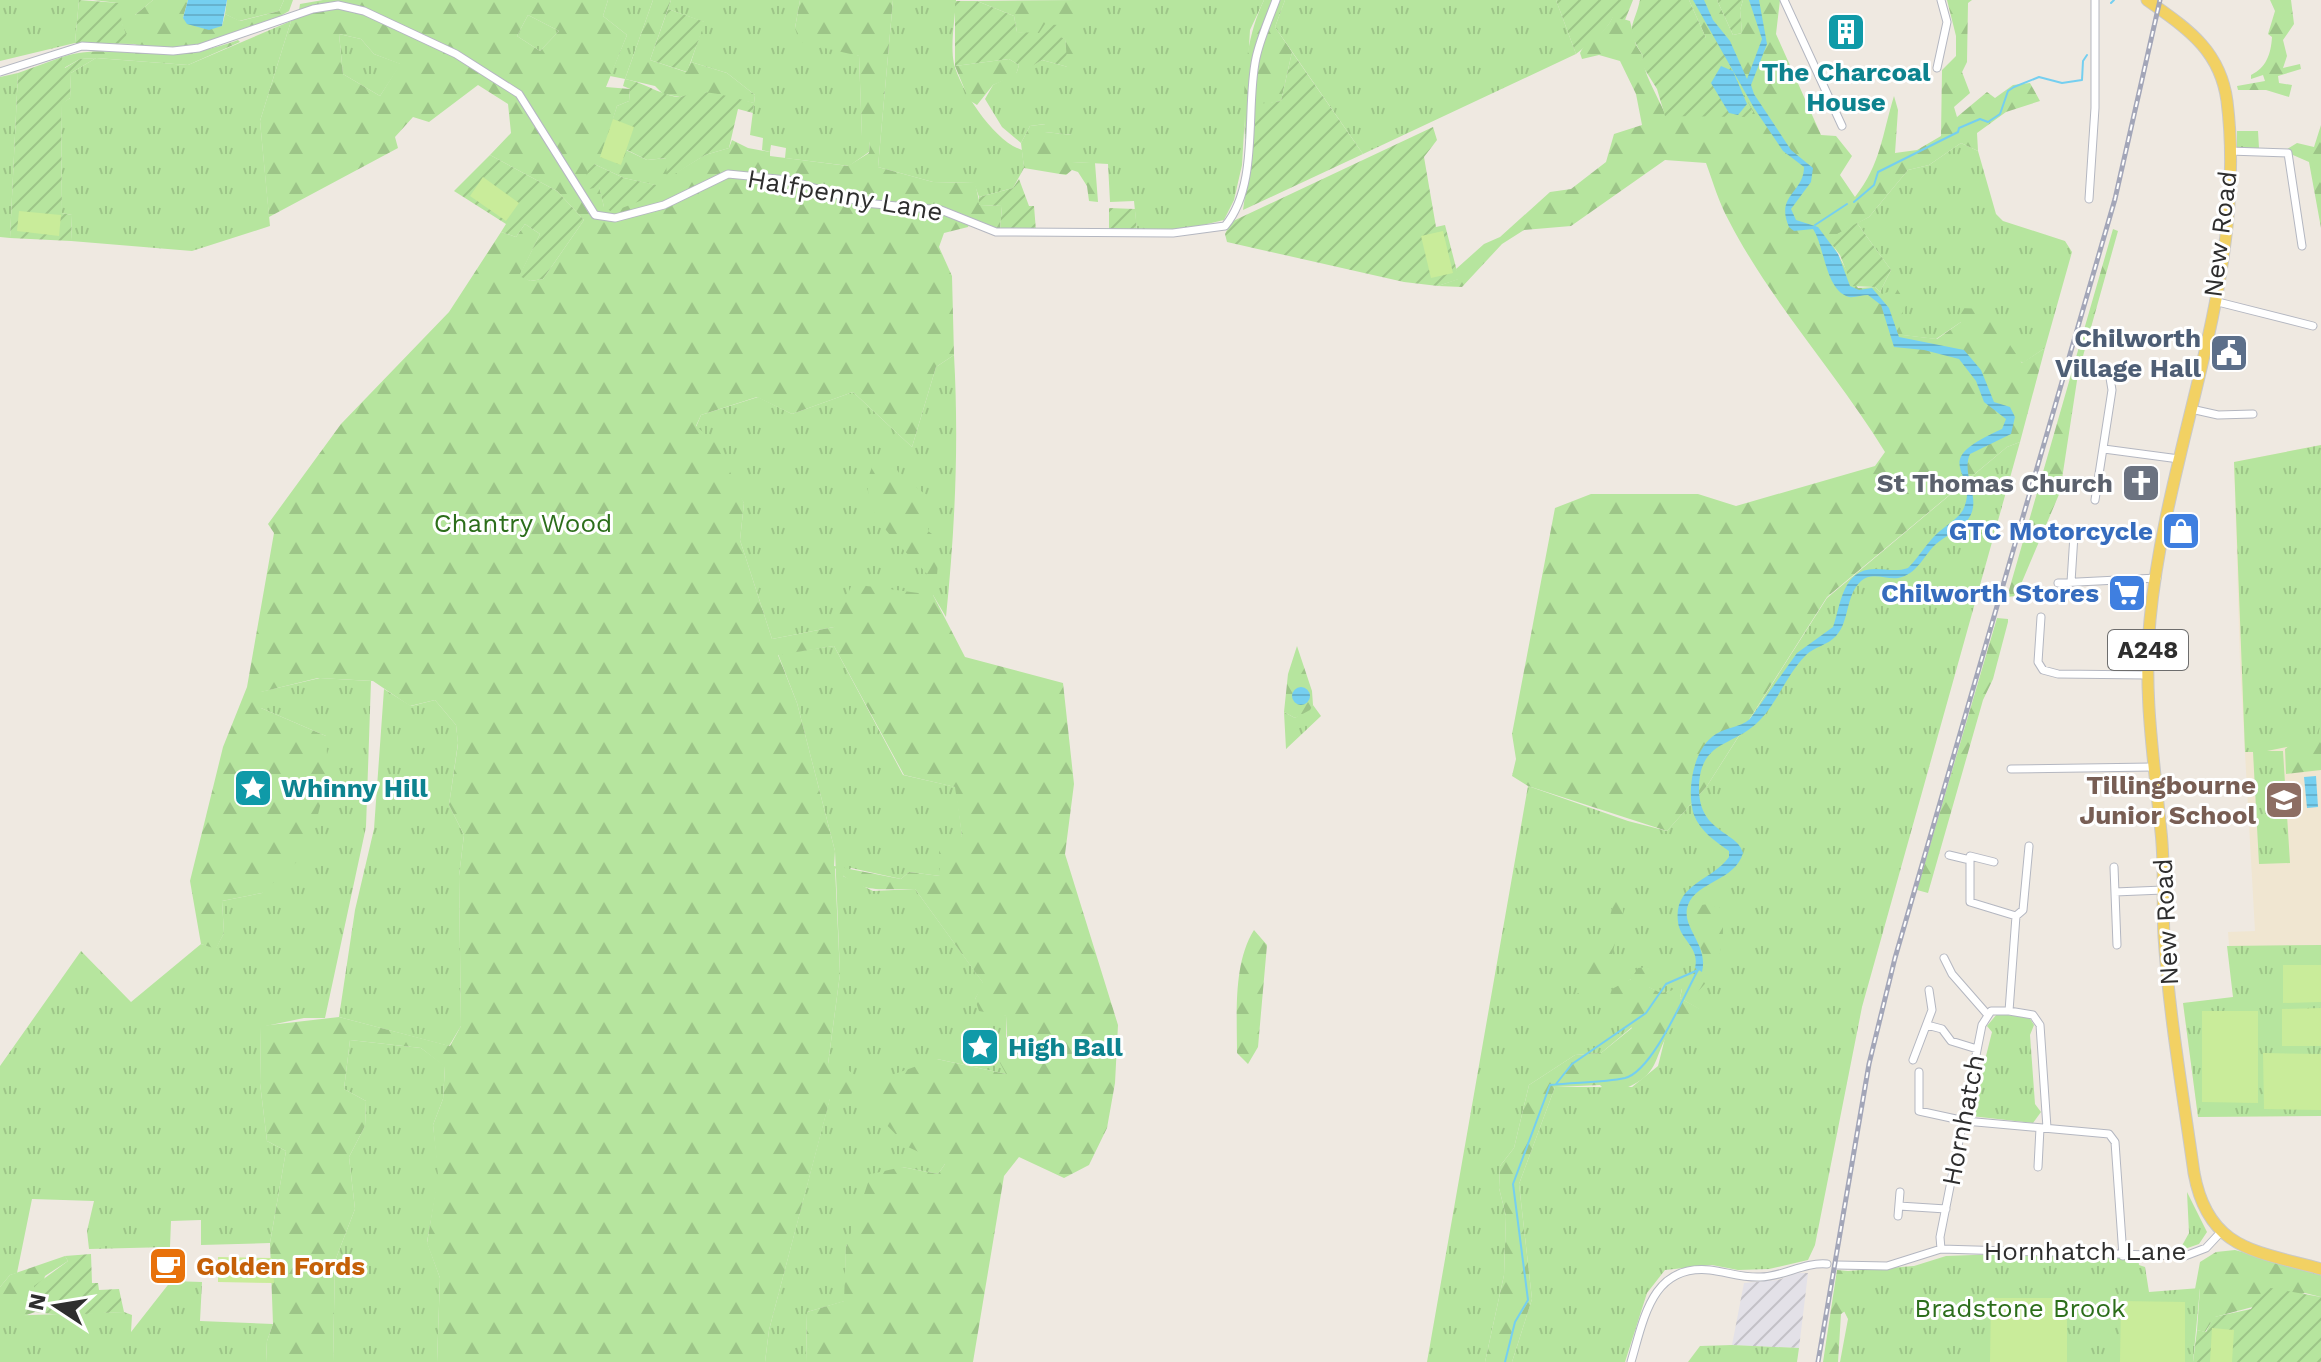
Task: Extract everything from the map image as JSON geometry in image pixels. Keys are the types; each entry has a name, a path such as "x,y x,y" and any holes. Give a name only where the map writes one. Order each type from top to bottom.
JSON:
{"main road":[{"name":"New Road","path":"2150,2 2197,36 2215,62 2225,91 2229,151 2228,198 2213,301 2157,578 2147,675 2152,767 2162,836 2171,1005 2194,1173 2201,1205 2220,1233"},
{"path":"2220,1233 2246,1248 2321,1269"}],"street":[{"name":"Halfpenny Lane","path":"0,72 82,46 173,51 199,48 313,9 338,5 364,11 456,54 519,94 595,215 615,218 664,205 728,174 788,180 864,203 941,210 996,232 1057,235 1201,232 1225,226 1239,199 1248,157 1255,59 1276,0"},
{"path":"1784,0 1842,126"},
{"path":"1937,68 1947,22 1941,0"},
{"path":"2089,199 2095,108 2095,0"},
{"path":"2229,151 2288,153 2302,246"},
{"path":"2213,301 2313,326"},
{"path":"2095,500 2112,390 2109,372"},
{"path":"2191,409 2218,415 2253,414"},
{"path":"2104,449 2179,459"},
{"path":"2071,582 2074,535"},
{"path":"2058,583 2157,578"},
{"path":"2041,617 2036,669 2058,674 2147,675"},
{"path":"2011,769 2152,767"},
{"path":"2009,1011 2016,916 2023,910 2029,846"},
{"path":"1949,855 1970,860"},
{"path":"1994,862 1970,856 1970,902 2016,916"},
{"path":"2114,867 2117,945"},
{"path":"2115,892 2163,890"},
{"path":"1944,958 1952,974 1987,1014 2009,1011 2033,1015 2040,1025 2044,1128 2038,1167"},
{"path":"1913,1060 1932,1010 1929,990"},
{"name":"Hornhatch","path":"1941,1249 1977,1049 1987,1014"},
{"path":"1927,1025 1942,1029 1951,1041 1977,1049"},
{"path":"1919,1072 1919,1111 1965,1121 2101,1132 2115,1142 2123,1256"},
{"path":"1898,1216 1900,1192"},
{"path":"1899,1206 1946,1209"},
{"name":"Hornhatch Lane","path":"1837,1265 1887,1266 1941,1249 2185,1256 2206,1248 2220,1233"},
{"path":"1631,1362 1654,1292 1666,1279 1681,1272 1709,1270 1748,1278 1769,1277 1827,1264"}],"shaded area":[{"name":"Tillingbourne Junior School","path":"2321,445 2321,1116 2198,1117 2183,1003 2233,998 2228,932 2255,931 2240,664 2234,462"},
{"path":"1808,1273 1799,1348 1732,1345 1744,1283 1778,1280"}],"green space":[{"path":"0,0 79,0 75,43 0,61"},
{"path":"79,0 119,3 125,32 135,44 75,43"},
{"path":"93,0 153,0 135,15 120,15 118,3"},
{"path":"153,0 188,0 183,18 222,26 225,14 240,21 279,11 284,0 293,0 289,11 257,26 211,41 165,49 131,42 121,22 120,15 135,15"},
{"path":"227,0 284,0 279,11 239,21 225,14"},
{"name":"Chantry Wood","path":"323,0 608,0 603,16 627,35 606,87 630,89 629,101 617,106 613,119 626,150 647,160 667,158 667,178 705,155 729,148 732,140 748,148 770,152 770,156 848,166 869,153 870,142 862,137 859,56 803,43 795,28 800,0 893,0 878,167 933,182 975,183 980,205 1002,206 1000,230 971,219 968,227 944,233 939,247 952,276 954,355 936,367 912,447 853,392 792,414 757,397 701,415 696,426 718,445 744,503 740,540 772,639 834,627 852,584 933,595 965,657 1063,683 1074,784 1065,854 1118,1025 1115,1083 1107,1128 1089,1165 1064,1178 1019,1157 1004,1176 973,1362 806,1362 807,1312 844,1301 846,1247 871,1174 902,1167 938,1174 945,1164 908,1147 878,1116 863,1085 937,1059 1006,1074 994,1052 1007,1037 1006,1016 979,1011 975,999 983,983 915,889 863,887 835,868 840,974 828,1064 843,1065 856,1077 849,1103 842,1107 830,1099 769,1330 765,1362 437,1362 440,1278 427,1243 438,1175 433,1125 443,1099 445,1067 421,1048 350,1040 344,1089 366,1101 365,1126 349,1157 355,1209 335,1261 333,1362 266,1362 267,1341 273,1324 270,1243 286,1151 267,1141 260,1083 261,1026 339,1017 450,1046 461,1026 459,876 464,835 449,805 458,744 456,725 435,700 410,706 373,681 318,678 261,692 261,708 326,736 328,774 309,851 262,893 222,901 224,933 216,949 201,944 190,881 223,747 247,687 274,533 268,524 341,424 449,312 501,232 516,237 525,224 540,234 520,275 530,281 543,279 584,220 557,191 490,155 511,133 508,104 478,85 429,122 413,117 395,137 398,148 269,217 260,121 291,21 298,17 300,4","holes":["528,15 559,31 540,51 517,36","339,34 361,39 374,54 400,64 380,96 343,74","594,164 624,178 655,185 604,207","834,646 904,775 955,787 962,836 939,849 940,876 909,872 901,879 834,866 835,851 797,703 778,655"]},
{"path":"608,0 653,0 625,79 610,76 627,35 603,16"},
{"path":"653,0 671,0 650,60 686,72 691,62 727,73 755,95 754,103 703,92 680,97 663,94 655,86 625,79"},
{"path":"671,0 800,0 795,28 859,56 862,136 870,141 869,152 849,166 785,158 786,148 771,145 770,152 762,150 763,138 750,135 755,95 727,73 691,62 704,22 668,9"},
{"path":"893,0 956,0 954,64 980,114 1001,137 1022,150 1024,168 1013,188 979,197 974,183 933,182 878,167"},
{"path":"1075,0 1264,0 1250,30 1242,165 1234,200 1224,220 1186,229 1137,231 1134,201 1110,202 1108,164 1072,162 1072,135 1045,132 1045,124 1030,126 1021,143 1002,127 985,99 993,85 1042,60 1068,67"},
{"path":"1076,0 1075,72 1067,71 1065,39 1017,32 1014,16 977,1"},
{"path":"1264,0 1285,0 1275,27 1292,52 1281,101 1259,105 1255,135 1245,139 1248,51"},
{"path":"1285,0 1556,0 1576,54 1363,154 1275,27"},
{"path":"1556,0 1633,0 1625,20 1613,17 1601,33 1576,54"},
{"path":"1640,0 1689,0 1706,38 1715,37 1753,112 1751,117 1665,116 1657,89 1642,65 1643,56 1632,32"},
{"path":"1689,0 1717,0 1733,35 1742,33 1740,10 1743,0 1780,0 1776,34 1821,135 1836,136 1852,156 1840,175 1855,197 1876,161 1894,96 1898,110 1895,153 1917,150 1941,136 1942,70 1956,56 1956,36 1947,0 1972,0 1968,3 1967,62 1962,72 1970,93 1954,107 1957,117 1987,92 1995,98 2013,85 2030,83 2040,101 2006,112 1977,133 1978,151 1961,143 1929,165 1908,170 1869,217 1829,239 1858,288 1875,287 1882,294 1897,289 1907,304 1897,322 1903,335 1937,339 1961,322 1960,308 1986,309 2022,363 2045,348 2020,442 2007,447 1827,597 1707,786 1667,831 1528,786 1512,776 1516,759 1512,734 1555,508 1591,494 1698,494 1736,506 1875,466 1885,452 1746,252 1722,207 1706,163 1665,160 1571,226 1524,230 1502,244 1462,287 1438,286 1458,279 1456,269 1484,244 1500,237 1550,192 1571,189 1606,162 1614,134 1642,125 1636,94 1620,61 1599,55 1582,59 1580,53 1613,16 1630,21 1648,77 1666,116 1753,112 1706,38"},
{"path":"1717,0 1743,0 1740,10 1742,33 1733,35"},
{"path":"2270,0 2291,0 2294,24 2283,40 2287,56 2283,68 2300,64 2301,69 2278,76 2279,83 2292,85 2289,97 2266,90 2238,90 2237,86 2265,81 2263,75 2251,79 2251,75 2267,60 2270,49 2272,37 2268,34 2275,11"},
{"path":"955,1 977,1 1014,16 1017,32 1039,33 1045,24 1058,25 1060,37 1065,39 1068,67 1042,60 1016,75 1019,65 1009,59 955,66"},
{"path":"668,9 705,22 687,72 650,60"},
{"path":"528,15 559,31 540,51 517,36"},
{"path":"291,21 260,121 270,226 192,251 71,241 72,215 62,213 61,104 70,98 71,73 96,58 188,65"},
{"path":"339,34 361,39 374,54 401,64 380,96 343,74"},
{"path":"240,42 188,65 96,58 80,59 64,68 62,57 99,51 182,53"},
{"path":"1292,52 1363,154 1243,210 1258,104 1281,101"},
{"path":"62,57 65,68 80,59 96,58 71,73 70,98 61,105 62,213 72,215 71,241 10,238 18,73"},
{"path":"1009,59 1019,65 1016,75 993,85 977,105 969,100 955,66"},
{"path":"18,73 10,238 0,237 0,77"},
{"path":"625,79 673,96 704,92 742,99 754,103 753,113 738,109 729,148 705,155 667,179 666,158 647,160 627,150 621,165 600,157 617,106 629,101 630,89 623,86"},
{"path":"613,119 634,127 621,165 600,157"},
{"path":"1046,124 1045,132 1072,135 1072,162 1095,163 1098,202 1089,201 1087,186 1078,172 1072,170 1066,175 1024,168 1021,143 1030,126"},
{"path":"2321,125 2321,228 2309,162 2284,151 2297,143 2314,147"},
{"path":"1433,127 1437,140 1424,157 1436,227 1445,225 1459,279 1438,286 1404,282 1227,242 1225,234 1231,222"},
{"path":"2237,131 2258,131 2259,148 2237,148"},
{"path":"1961,143 1978,151 1996,214 2003,221 2065,241 2072,252 2045,348 2023,363 1961,322 1936,339 1902,335 1880,292 1891,270 1857,223 1869,217 1908,170 1929,165"},
{"path":"490,155 557,191 584,220 543,279 530,281 519,276 540,234 525,224 516,237 501,232 506,224 454,191"},
{"path":"594,164 624,178 656,185 655,195 612,212 604,207 599,187 589,189 585,183 588,168"},
{"path":"483,177 519,203 506,221 470,196"},
{"path":"1019,179 1029,206 1034,206 1036,231 1000,230 1002,206 979,205 979,197 1013,188"},
{"path":"1109,208 1135,209 1137,231 1109,232"},
{"path":"19,211 61,215 59,236 17,231"},
{"path":"1857,223 1891,270 1880,292 1875,287 1852,286 1840,255 1828,239"},
{"path":"2113,229 2118,231 2078,374 2060,492 2016,596 2007,597"},
{"path":"1443,231 1453,273 1431,278 1421,236"},
{"path":"954,355 955,486 946,617 933,595 834,627 772,639 740,540 744,503 696,427 701,415 758,397 792,414 853,392 912,447 936,367"},
{"path":"2020,442 1862,1007 1815,1245 1808,1260 1769,1269 1738,1270 1712,1265 1665,1270 1647,1293 1625,1362 1512,1362 1532,1299 1519,1184 1555,1087 1632,1087 1658,1066 1666,1034 1677,1020 1685,1020 1699,1009 1680,998 1682,989 1661,993 1631,979 1620,987 1619,1011 1632,1027 1601,1053 1575,1055 1529,1085 1514,1148 1500,1166 1499,1188 1506,1216 1504,1275 1485,1362 1427,1362 1528,786 1628,821 1667,831 1707,786 1827,598 2007,447"},
{"path":"2321,445 2321,740 2267,751 2283,751 2290,863 2259,864 2253,752 2245,752 2234,462"},
{"path":"877,458 892,462 901,476 929,497 928,531 940,540 937,575 930,577 905,552 872,508 868,492 869,475"},
{"path":"1997,618 2008,619 2008,622 1928,893 1917,890"},
{"path":"834,646 903,775 956,787 962,836 940,876 909,872 901,879 851,868 843,876 873,891 915,889 984,984 975,999 1006,1016 1006,1074 937,1059 945,1164 938,1174 902,1167 846,1246 845,1301 807,1312 806,1362 765,1362 769,1330 830,1098 828,1064 840,974 835,851 797,703 778,654"},
{"path":"1297,646 1312,691 1313,705 1295,718 1284,712 1288,674"},
{"path":"320,678 371,681 366,827 325,1018 304,1018 261,1027 260,1083 267,1141 286,1151 270,1243 201,1245 201,1220 171,1221 170,1247 89,1249 87,1231 94,1201 32,1199 17,1273 10,1275 0,1287 0,1066 81,951 131,1002 201,944 216,948 224,933 222,901 262,893 326,736 261,708 260,692"},
{"path":"384,689 411,706 435,700 456,725 458,743 449,805 464,835 459,876 461,1026 449,1046 339,1017 355,910 374,829"},
{"path":"1313,705 1321,716 1286,749 1284,712 1295,718"},
{"path":"2321,720 2321,770 2286,774 2285,749 2304,734 2318,737"},
{"path":"1622,888 1623,912 1603,990 1569,1019 1561,1014 1559,1006 1568,997 1582,992 1582,962 1608,924 1616,893"},
{"path":"1708,904 1721,908 1722,943 1716,966 1694,995 1689,994 1698,978 1703,958 1686,913 1688,907"},
{"path":"1254,930 1267,945 1258,1047 1248,1064 1237,1053 1237,1006 1242,958"},
{"path":"2321,945 2321,1116 2198,1117 2183,1003 2233,997 2227,946"},
{"path":"2283,965 2321,965 2321,1002 2283,1003"},
{"path":"1649,967 1656,975 1649,987 1661,993 1682,988 1680,998 1700,1009 1701,1014 1696,1021 1677,1021 1649,1073 1628,1087 1609,1094 1600,1085 1555,1087 1519,1184 1532,1299 1512,1362 1485,1362 1504,1275 1506,1216 1499,1188 1500,1166 1514,1148 1529,1085 1575,1055 1601,1053 1632,1028 1608,1001 1612,989 1631,979 1638,968"},
{"path":"2321,1008 2321,1046 2282,1046 2282,1009"},
{"path":"2202,1011 2258,1011 2258,1103 2202,1102"},
{"path":"1997,1014 2029,1017 2034,1025 2030,1035 2035,1104 2041,1112 2033,1123 1971,1116 1992,1032 1987,1026"},
{"path":"350,1040 421,1048 445,1066 443,1099 433,1125 439,1175 427,1242 440,1278 437,1362 333,1362 335,1261 355,1209 349,1157 365,1126 366,1101 344,1089"},
{"path":"2263,1053 2321,1054 2321,1110 2264,1109"},
{"path":"2187,1192 2207,1232 2199,1244 2179,1251 2189,1233"},
{"path":"2235,1250 2321,1274 2321,1297 2305,1293 2215,1317 2205,1332 2197,1330 2200,1289 2195,1289 2200,1262 2216,1252"},
{"path":"91,1254 92,1283 98,1283 99,1290 119,1289 124,1312 60,1315 35,1312 34,1286 68,1261 65,1256"},
{"name":"Bradstone Brook","path":"2000,1254 2138,1258 2139,1265 2145,1267 2149,1292 2200,1288 2193,1362 1840,1362 1848,1319 1843,1309 1848,1308 1848,1271 1914,1266 1946,1256"},
{"path":"65,1256 68,1261 45,1276 35,1312 24,1316 0,1316 0,1287 10,1275"},
{"path":"218,1257 272,1258 274,1283 218,1282"},
{"path":"1837,1270 1848,1271 1848,1309 1841,1314 1838,1362 1823,1362"},
{"path":"171,1281 202,1282 200,1321 273,1324 267,1341 266,1362 0,1362 0,1316 124,1312 132,1315 131,1332"},
{"path":"2265,1287 2321,1297 2321,1362 2193,1362 2197,1330 2206,1332 2214,1317 2251,1309"},
{"path":"1991,1298 2067,1298 2067,1362 1990,1362"},
{"path":"2121,1301 2185,1302 2185,1362 2120,1362"},
{"path":"2212,1328 2234,1330 2232,1362 2210,1362"},
{"path":"1700,1346 1799,1348 1797,1362 1688,1362"}],"water":[{"path":"188,0 227,0 222,26 209,30 187,24 183,18"},
{"path":"1693,0 1704,0 1713,20 1730,41 1747,79 1762,39 1749,0 1759,0 1767,44 1751,85 1791,150 1813,168 1811,182 1791,209 1796,220 1818,227 1838,254 1850,286 1859,290 1872,288 1889,308 1899,337 1964,350 1981,370 1994,402 2010,407 2015,417 2011,434 1970,454 1968,471 1973,506 1966,522 1936,544 1908,575 1897,578 1871,576 1861,581 1852,594 1844,623 1836,636 1806,655 1760,720 1720,746 1705,760 1699,787 1700,802 1711,822 1734,840 1743,853 1732,870 1699,891 1688,905 1688,921 1702,953 1702,972 1695,968 1695,954 1682,934 1678,909 1687,891 1722,865 1729,857 1729,851 1704,831 1694,815 1691,783 1702,749 1716,734 1750,719 1797,653 1833,627 1841,599 1856,575 1875,569 1908,568 1934,536 1959,515 1967,496 1960,459 1978,441 2002,429 2006,419 1984,402 1976,381 1959,359 1924,350 1894,347 1881,305 1868,295 1849,297 1841,293 1830,277 1813,229 1794,231 1789,227 1785,208 1800,183 1804,167 1783,151 1754,108"},
{"path":"1721,66 1733,71 1747,104 1738,115 1729,113 1711,83"},
{"path":"1297,687 1305,687 1310,696 1308,703 1297,705 1292,700 1292,692"},
{"path":"2316,776 2318,807 2307,808 2304,777"}],"waterway":[{"path":"2111,3 2114,0"},
{"path":"1854,202 1874,185 1878,172 1958,132 1959,128 1980,119 1988,122 2000,114 2008,91 2014,87 2039,77 2062,83 2082,80 2083,61 2087,55"},
{"path":"1815,225 1847,204"},
{"path":"1556,1084 1572,1064 1646,1013 1666,984 1698,970"},
{"path":"1505,1362 1515,1322 1528,1300 1513,1184 1550,1085 1616,1080 1636,1072 1657,1047 1698,970"}],"railway":[{"path":"1818,1362 1869,1064 1895,958 2115,199 2160,0"}],"place":[{"name":"The Charcoal House","path":"1846,32"},
{"name":"Chilworth Village Hall","path":"2229,353"},
{"name":"St Thomas Church","path":"2141,483"},
{"name":"GTC Motorcycle","path":"2181,531"},
{"name":"Chilworth Stores","path":"2127,593"},
{"name":"Whinny Hill","path":"253,788"},
{"name":"Tillingbourne Junior School","path":"2284,800"},
{"name":"High Ball","path":"980,1047"},
{"name":"Golden Fords","path":"168,1266"}]}
